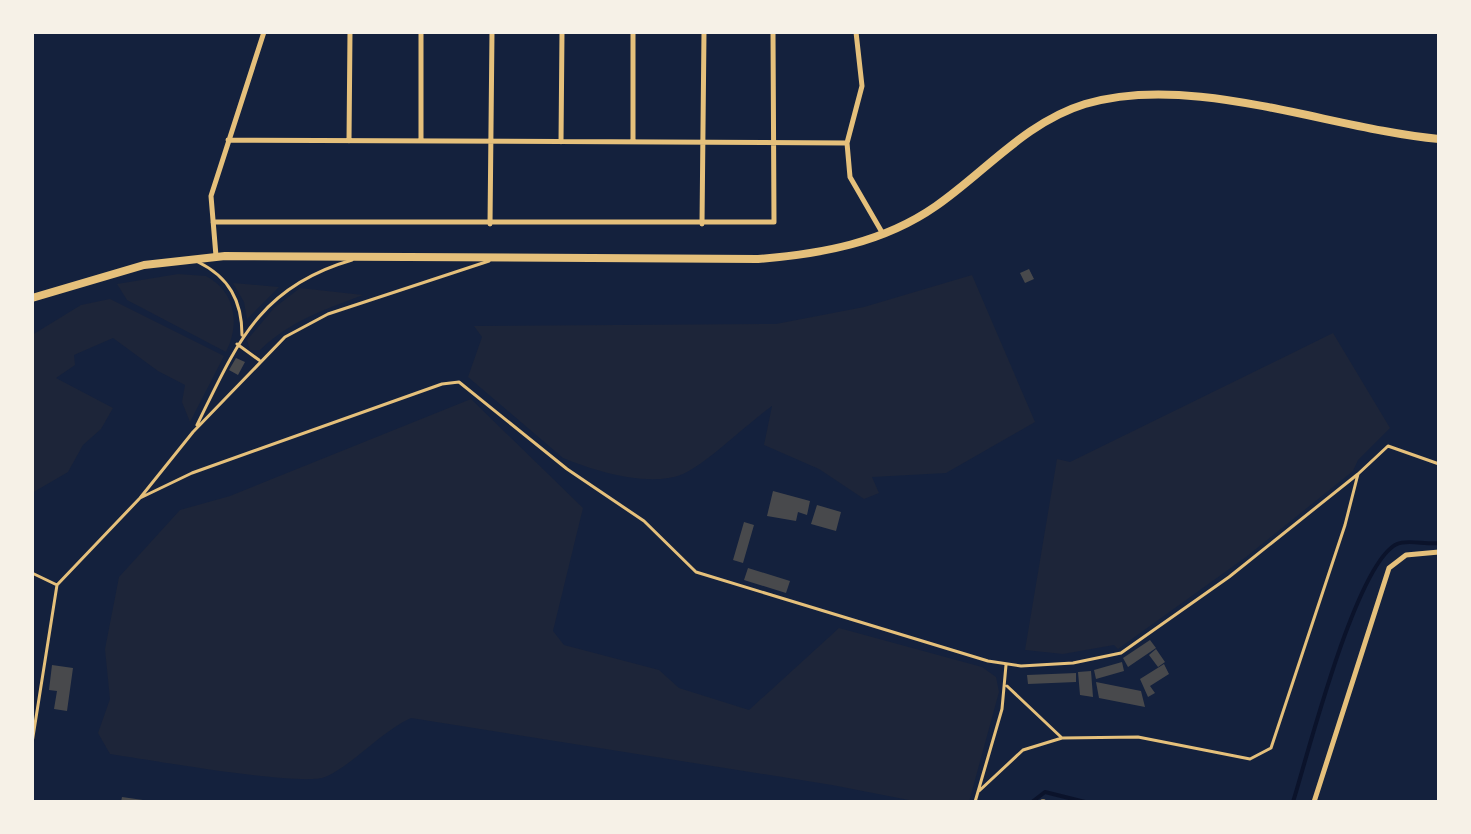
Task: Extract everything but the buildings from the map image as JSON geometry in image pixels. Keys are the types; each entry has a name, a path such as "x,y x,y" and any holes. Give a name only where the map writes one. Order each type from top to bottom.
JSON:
{"highway":[{"path":"32,298 144,265 191,258 758,259 805,256 884,235 936,207 1041,124 1083,104 1120,96 1197,97 1439,139"}],"street":[{"path":"216,257 211,196 264,32"},
{"path":"349,141 350,32"},
{"path":"421,32 421,141"},
{"path":"490,224 492,32"},
{"path":"561,142 562,32"},
{"path":"633,32 633,142"},
{"path":"702,224 704,32"},
{"path":"213,222 774,222 773,32"},
{"path":"856,32 862,86 847,143 850,177 884,235"},
{"path":"228,140 847,143"},
{"path":"1314,802 1389,568 1406,555 1439,552"}],"lane":[{"path":"193,432 242,335 273,302 301,281 337,264 367,256"},
{"path":"32,743 57,585 140,498 193,432 259,360 285,337 311,321 406,286 502,257"},
{"path":"191,258 210,268 229,286 240,308 242,335"},
{"path":"237,344 259,360"},
{"path":"140,498 192,473 442,384 459,382 567,469 634,513 696,572 1006,665 1073,663 1116,655 1229,577 1358,474 1388,446 1439,464"},
{"path":"979,791 1023,750 1062,738 1138,737 1250,759 1271,748 1345,525 1358,474"},
{"path":"32,573 57,585"},
{"path":"975,802 1006,685 1006,665"},
{"path":"1006,685 1062,738"}],"shaded area":[{"path":"178,274 206,276 224,291 234,320 226,352 127,300 117,284"},
{"path":"972,275 1035,422 946,473 872,477 879,493 864,499 819,469 764,445 772,406 683,474 639,479 590,468 563,458 468,377 482,337 474,326 776,324 864,307"},
{"path":"233,283 279,287 247,319 244,302"},
{"path":"300,288 363,295 295,324 260,350 250,350 247,340 274,308"},
{"path":"110,299 224,356 190,422 182,402 185,385 158,371 113,338 74,355 75,365 56,378 113,408 101,429 83,445 68,472 32,493 32,335 81,305"},
{"path":"1333,333 1390,428 1358,460 1353,471 1246,557 1118,649 1114,645 1063,654 1025,650 1057,459 1070,462"},
{"path":"471,399 583,508 553,631 564,645 659,670 679,688 749,710 839,628 982,667 996,677 999,692 969,802 919,802 832,785 411,718 335,772 310,779 256,775 110,754 98,733 110,699 105,649 119,577 180,510 230,496"}],"waterway":[{"path":"1293,802 1335,662 1350,621 1381,559 1397,544 1439,543"},
{"path":"1032,802 1045,792 1085,802"}]}
